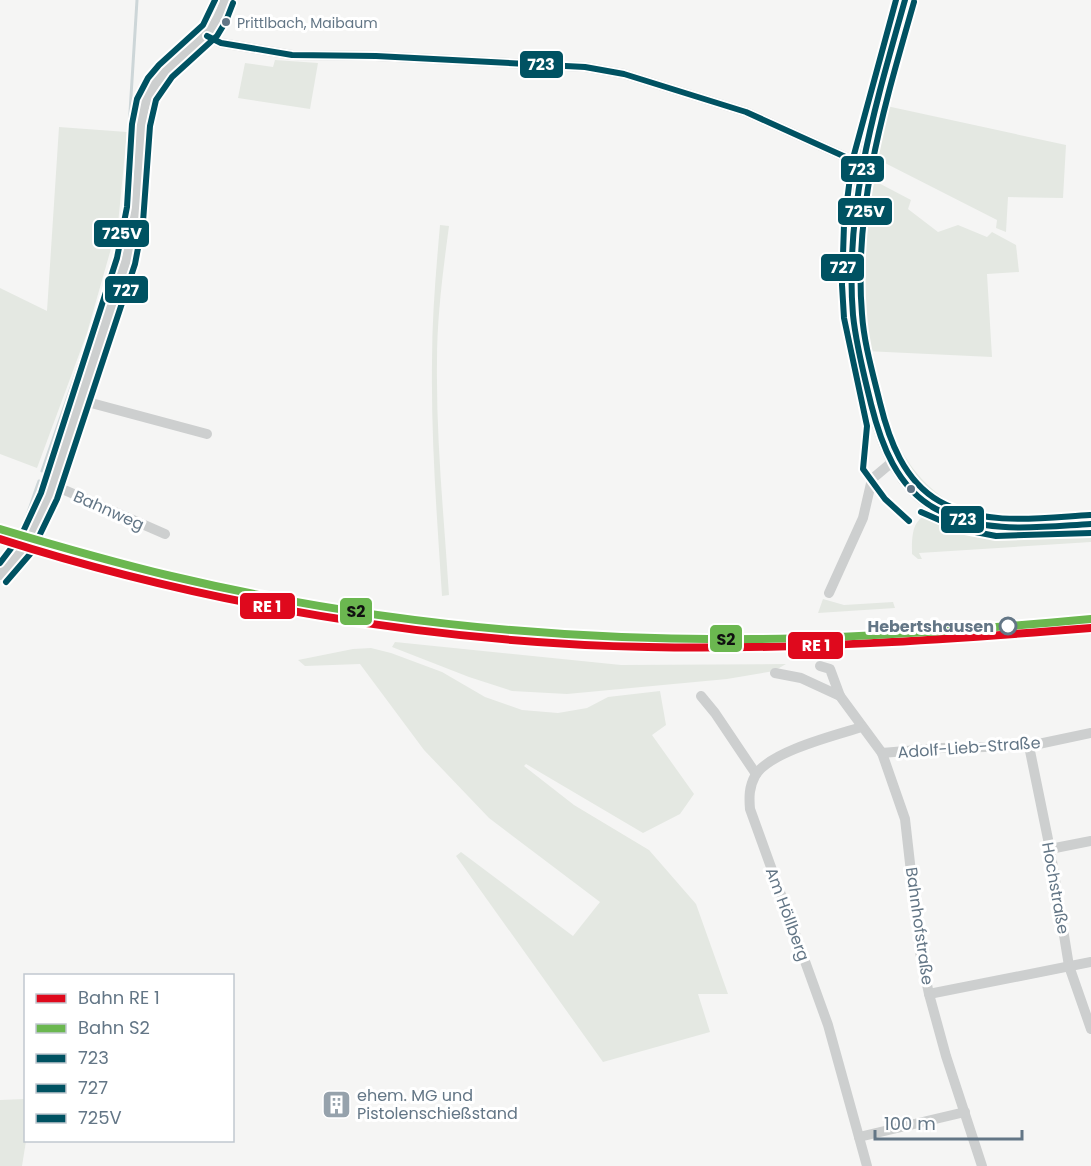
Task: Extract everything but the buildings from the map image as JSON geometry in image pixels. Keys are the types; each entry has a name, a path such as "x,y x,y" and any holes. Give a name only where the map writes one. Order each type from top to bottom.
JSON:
{"street":[{"path":"0,575 13,563 35,529 51,491 131,242 142,118 147,98 161,77 207,36 216,24 225,0"},
{"path":"905,0 861,164 853,225 851,285 853,317 876,425 891,463 903,483 925,504 950,517 1011,528 1091,524"},
{"path":"207,36 221,44 292,55 376,56 585,67 624,74 746,112 861,164"},
{"path":"80,400 207,434"},
{"path":"829,593 863,518 872,479 891,463"},
{"name":"Bahnweg","path":"51,491 165,534"},
{"name":"Bahnhofstraße","path":"820,666 830,669 840,696 882,753 892,788 905,819 920,952 929,994 946,1056 982,1166"},
{"name":"Bahnhofstraße","path":"775,673 801,678 840,696"},
{"path":"701,696 756,774 760,769 789,752 862,727"},
{"name":"Adolf-Lieb-Straße","path":"882,753 941,748 1029,746 1091,733"},
{"name":"Hochstraße","path":"1029,746 1050,849 1069,966 1091,1029"},
{"name":"Am Höllberg","path":"756,774 749,794 750,809 828,1025 867,1166"},
{"path":"1050,849 1091,841"},
{"path":"929,994 1091,962"},
{"path":"859,1137 965,1112"}],"shaded area":[{"path":"275,60 318,63 310,109 238,98 245,63 273,67"},
{"path":"882,105 1066,145 1063,198 1008,197 1006,232 996,228 997,220 883,162 875,165 867,158"},
{"path":"59,127 127,132 118,224 87,333 37,468 0,454 0,288 47,311"},
{"path":"873,171 871,179 911,200 908,209 938,232 958,225 987,237 992,232 1016,245 1019,272 987,274 992,357 865,351 857,316 856,252 863,172"},
{"path":"440,225 449,226 437,345 439,449 449,595 442,596 432,391 433,311"},
{"path":"874,357 878,383 893,433 919,476 937,493 959,507 988,518 1091,512 1091,520 1009,523 975,518 947,507 925,491 907,471 893,448 882,421 867,360"},
{"path":"930,515 968,533 1005,536 1091,532 1091,542 919,553 922,559 918,559 912,554 914,530 919,520"},
{"path":"823,599 844,605 893,602 895,608 818,613"},
{"path":"395,642 621,665 786,664 774,671 727,679 567,694 512,691 392,647"},
{"path":"371,648 442,672 485,697 522,710 558,713 587,708 608,697 660,691 666,725 652,735 694,794 680,814 643,833 526,764 524,766 574,805 649,850 696,904 728,994 698,994 710,1032 603,1062 456,856 461,852 573,936 600,902 489,818 424,750 360,664 305,666 298,660 353,649"},
{"path":"24,1099 24,1142 26,1142 22,1166 0,1166 0,1100"}],"waterway":[{"path":"42,471 122,241 137,0"},
{"path":"0,560 19,534 39,481"}],"transit line":[{"name":"725V","path":"0,563 22,534 41,493 117,258 127,207 132,124 137,99 148,78 159,65 203,25 215,0"},
{"name":"727","path":"896,0 852,162 844,225 842,285 844,318 867,426 863,469 885,499 909,521"},
{"name":"723","path":"905,0 873,116 853,235 851,275 854,326 880,434 893,464 911,489 922,500 954,517 992,526 1091,524"},
{"name":"725V","path":"914,2 882,117 862,234 860,274 863,325 888,431 907,471 916,482 939,501 957,509 975,515 1013,519 1090,515"},
{"name":"727","path":"6,582 31,553 57,499 135,264 143,222 150,126 156,100 172,77 217,36 233,3"},
{"name":"723","path":"207,36 221,43 292,55 376,56 585,67 624,74 746,112 861,164"},
{"name":"727","path":"921,512 960,529 996,536 1091,533"},
{"path":"0,539 157,583 238,601 320,616 485,638 567,644 703,648 925,640 1091,628"}],"rail line":[{"name":"S2","path":"0,529 128,565 243,592 388,616 534,632 681,639 754,639 838,637 1091,619"}],"place":[{"name":"Prittlbach, Maibaum","path":"226,22"},
{"name":"Hebertshausen","path":"1008,626"},
{"name":"ehem. MG und Pistolenschießstand","path":"336,1104"}]}
